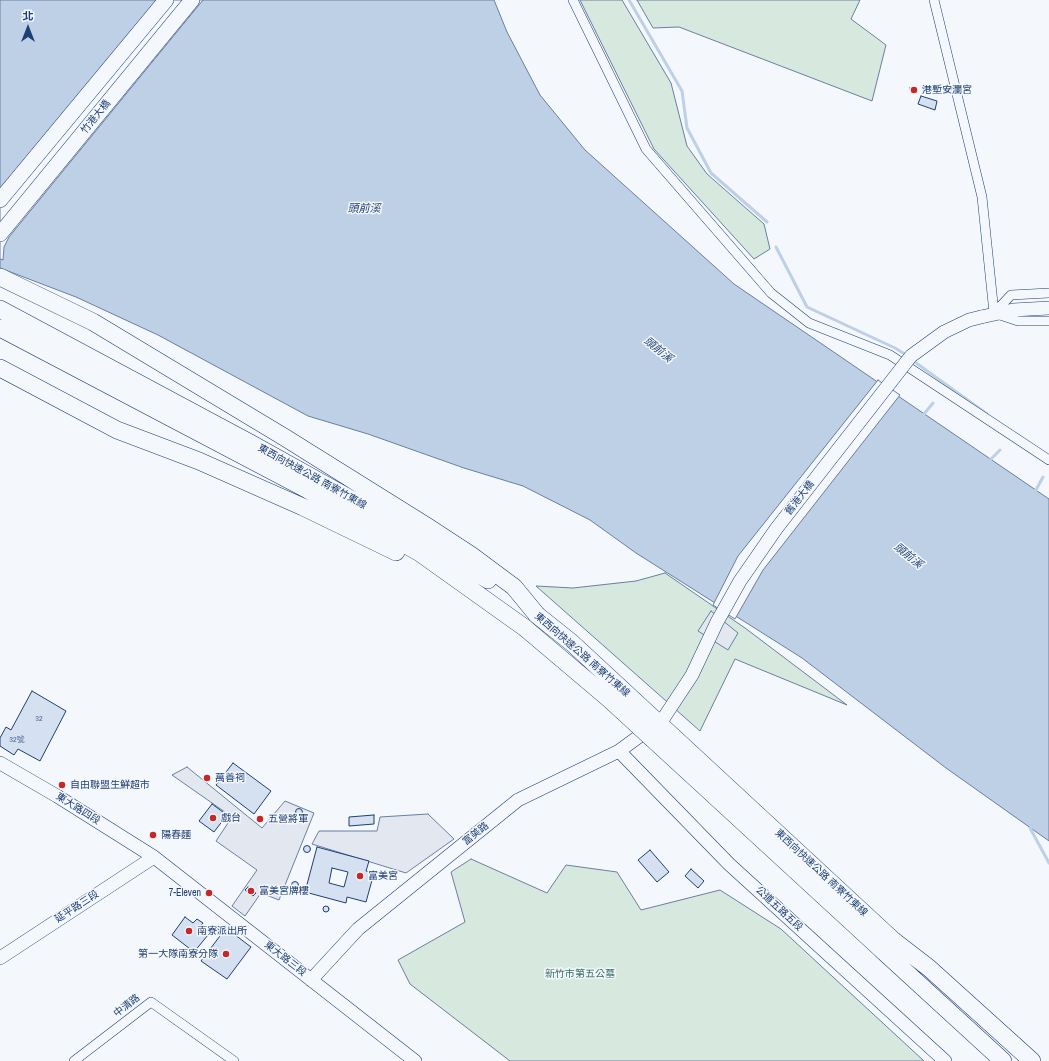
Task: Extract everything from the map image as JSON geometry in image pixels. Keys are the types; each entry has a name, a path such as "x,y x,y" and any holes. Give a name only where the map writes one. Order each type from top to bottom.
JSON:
{"highway":[{"path":"0,277 93,322 284,437 421,522 472,555 514,587 537,615"},
{"name":"東西向快速公路 南寮竹東線","path":"0,309 252,444 403,528 482,576 537,615 584,654 888,946 1003,1061"},
{"name":"東西向快速公路 南寮竹東線","path":"0,328 308,490 420,553 525,628 621,709 888,946 929,968 1032,1061"},
{"path":"0,368 117,430 206,464 386,547 449,581 525,628"}],"main road":[{"name":"竹港大橋","path":"0,200 166,0"},
{"name":"竹港大橋","path":"0,234 192,0"},
{"name":"舊港大橋","path":"664,719 689,680 717,622 749,568 776,529 911,356 944,332 968,320 1013,310 1049,308"},
{"name":"富美路","path":"311,980 358,929 518,800 619,750 664,719"},
{"name":"公道五路五段","path":"619,750 729,864 945,1061"},
{"name":"東大路四段","path":"0,763 58,796 154,857"},
{"name":"東大路三段","path":"154,857 415,1061"},
{"name":"延平路三段","path":"0,958 154,857"}],"street":[{"path":"573,0 646,149 771,293 809,323 890,354 1049,460"},
{"path":"934,0 982,197 987,315"},
{"path":"987,315 1011,295 1049,293"},
{"path":"987,315 1018,321 1049,322"},
{"name":"中清路","path":"74,1061 151,1002 234,1061"}],"green space":[{"path":"580,0 622,0 671,83 687,146 707,174 764,224 770,249 754,259 654,149"},
{"path":"637,0 860,0 851,19 886,45 872,101 679,27 653,28"},
{"path":"665,573 745,628 847,705 735,659 700,731 536,586 573,588 636,581"},
{"name":"新竹市第五公墓","path":"471,859 547,893 566,865 617,872 641,910 720,890 781,929 924,1061 510,1061 410,984 398,960 465,922 451,872"}],"shaded area":[{"path":"711,611 738,633 728,650 698,631"},
{"path":"187,767 262,828 285,801 314,813 279,900 261,893 245,916 232,906 257,870 216,841 232,817 172,775"},
{"path":"428,814 454,839 406,873 312,844 319,831 377,831 380,817"}],"water":[{"name":"頭前溪","path":"0,0 494,0 507,32 540,95 585,150 734,284 1049,499 1049,841 946,768 802,658 636,553 590,520 523,486 464,468 368,434 308,416 158,335 76,297 0,268"}],"pier":[{"path":"157,0 203,0 9,237 4,247 3,260 0,259 0,190"},
{"path":"878,380 900,395 763,570 735,619 713,605 738,556"}],"building":[{"name":"港塹安瀾宮","path":"910,88 917,88 917,93 911,93"},
{"path":"921,96 937,101 935,110 918,104"},
{"path":"32,691 66,711 40,761 18,749 14,755 0,746 0,738 6,727 11,730"},
{"path":"233,763 271,791 254,814 216,785"},
{"name":"戲台","path":"212,804 227,815 214,832 199,821"},
{"path":"299,809 302,812 299,815 296,812"},
{"path":"374,815 374,824 349,826 349,817"},
{"path":"307,845 310,846 310,852 307,853 304,852 303,849 304,846"},
{"name":"富美宮","path":"317,847 369,861 366,871 374,873 366,902 347,897 346,903 305,892","holes":["332,868 348,872 344,887 329,883"]},
{"path":"650,850 669,872 657,882 638,860"},
{"path":"691,869 704,881 698,888 685,876"},
{"path":"295,881 298,882 298,888 295,889 292,888 291,885 292,882"},
{"name":"富美宮牌樓","path":"248,887 256,893 253,896 245,890"},
{"path":"326,906 329,909 326,912 323,909"},
{"name":"南寮派出所","path":"185,917 193,923 197,919 203,923 199,928 208,935 194,952 172,935"},
{"name":"第一大隊南寮分隊","path":"226,928 251,947 227,979 201,961"}],"waterway":[{"path":"629,0 682,91 687,128 711,173 767,222"},
{"path":"776,247 807,307 895,348 908,356"},
{"path":"912,360 987,414"},
{"path":"924,414 933,403"},
{"path":"991,459 1000,450"},
{"path":"1036,490 1043,477"},
{"path":"1030,828 1049,863"}],"place":[{"name":"港塹安瀾宮","path":"914,90"},
{"name":"萬善祠","path":"207,778"},
{"name":"自由聯盟生鮮超市","path":"62,785"},
{"name":"戲台","path":"213,818"},
{"name":"五營將軍","path":"260,819"},
{"name":"陽春麵","path":"153,835"},
{"name":"富美宮","path":"360,876"},
{"name":"富美宮牌樓","path":"251,891"},
{"name":"7-Eleven","path":"209,893"},
{"name":"南寮派出所","path":"189,931"},
{"name":"第一大隊南寮分隊","path":"226,954"}]}
